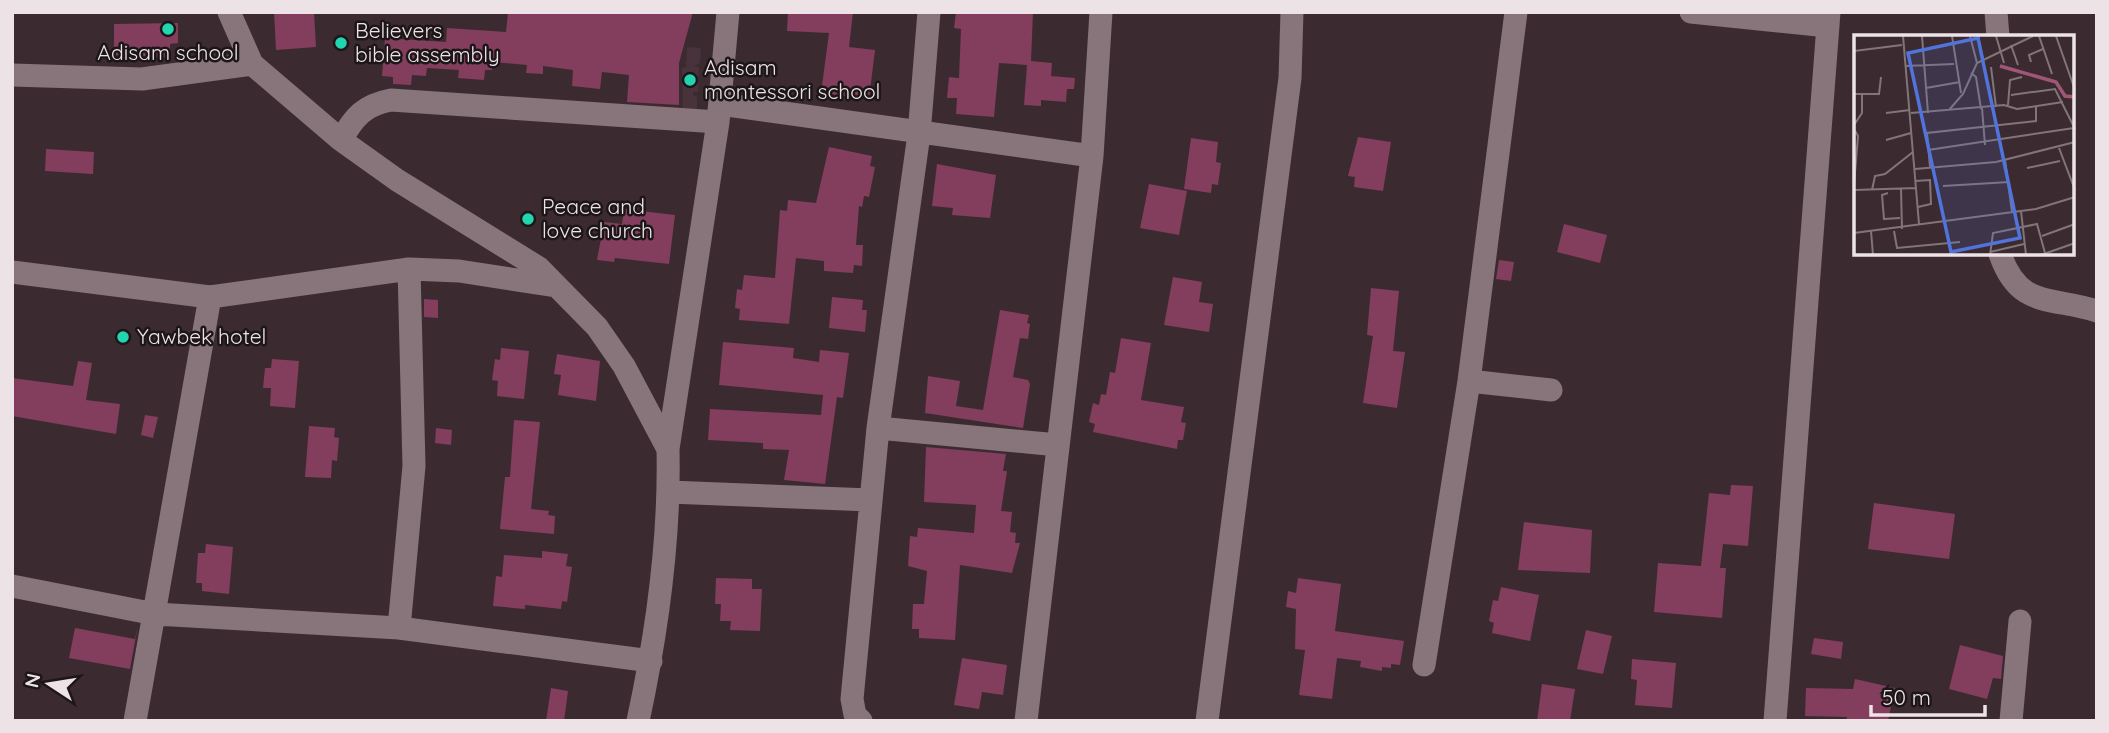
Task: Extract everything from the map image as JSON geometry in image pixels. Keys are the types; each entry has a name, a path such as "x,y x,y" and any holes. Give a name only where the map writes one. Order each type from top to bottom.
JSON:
{"street":[{"path":"229,12 252,64 341,140 397,180 506,245 539,268 597,327 624,366 668,449"},
{"path":"638,721 651,661 668,492 668,449 719,113 728,12"},
{"path":"861,721 855,715 852,699 870,500 919,134 929,12"},
{"path":"1026,721 1092,156 1101,12"},
{"path":"1207,721 1290,78 1292,12"},
{"path":"1424,665 1469,381 1516,12"},
{"path":"1691,12 1828,19 1775,721"},
{"path":"1996,12 1998,35"},
{"path":"12,75 142,79 252,64"},
{"path":"341,140 354,117 371,103 391,100 719,113 1092,156"},
{"path":"2001,256 2005,270 2019,290 2030,297 2074,303 2097,311"},
{"path":"12,272 210,297 409,270 459,271 556,286"},
{"path":"399,628 414,466 409,270"},
{"path":"135,721 210,297"},
{"path":"1469,381 1551,390"},
{"path":"878,428 1058,445"},
{"path":"668,492 870,500"},
{"path":"12,586 155,614 399,628 651,661"},
{"path":"2011,721 2020,621"}],"shaded area":[{"name":"Adisam montessori school","path":"687,47 701,48 700,63 694,66 699,67 698,92 693,92 693,95 697,96 697,111 683,110 682,68 686,67"}],"building":[{"path":"274,12 314,12 316,47 276,50"},
{"path":"508,12 693,12 679,63 679,105 627,102 629,75 602,72 600,89 572,86 573,70 543,66 543,74 526,73 527,65 493,62 492,70 485,70 484,80 458,78 459,70 427,68 426,76 412,75 411,85 393,84 393,77 382,76 385,38 446,42 447,28 506,32"},
{"path":"788,12 853,12 849,47 875,50 869,99 821,93 829,33 787,31"},
{"path":"956,12 1033,12 1031,61 1052,63 1051,76 1075,78 1074,89 1067,89 1066,102 1041,100 1041,106 1024,105 1027,65 999,63 994,117 956,114 957,98 947,98 949,77 959,78 961,29 954,28"},
{"path":"178,23 178,43 170,44 170,58 114,55 114,24"},
{"path":"1358,137 1391,142 1383,191 1354,187 1355,177 1348,176"},
{"path":"1191,138 1218,142 1216,162 1221,163 1218,185 1212,184 1211,193 1184,189"},
{"path":"829,147 872,156 870,166 875,167 869,197 864,196 862,207 859,206 856,245 863,245 862,266 854,265 853,273 824,271 824,261 796,258 789,324 739,320 740,309 735,308 737,289 742,290 744,275 775,278 780,210 787,211 788,200 816,203"},
{"path":"46,149 94,152 93,174 45,171"},
{"path":"937,164 996,175 990,218 952,215 953,208 932,206"},
{"path":"1149,184 1187,191 1179,235 1140,228"},
{"path":"624,209 675,215 669,264 615,258 614,262 597,260 604,222 622,224"},
{"path":"1564,224 1607,235 1600,263 1557,252"},
{"path":"1499,260 1514,262 1511,281 1496,279"},
{"path":"1173,277 1202,282 1199,302 1213,304 1209,332 1164,325"},
{"path":"1371,288 1399,291 1393,351 1405,352 1397,408 1363,403 1373,336 1367,335"},
{"path":"832,297 863,300 862,310 867,310 865,332 829,328"},
{"path":"424,299 438,300 438,318 424,317"},
{"path":"1000,310 1029,315 1028,339 1020,338 1013,377 1028,380 1030,384 1023,428 925,413 928,376 960,381 956,406 983,410"},
{"path":"1121,338 1151,343 1141,400 1184,407 1181,422 1186,423 1183,440 1178,440 1177,449 1093,432 1095,424 1089,422 1093,403 1099,405 1101,394 1106,395 1110,372 1115,373"},
{"path":"723,342 794,348 793,358 819,362 820,350 849,353 843,398 837,397 825,484 784,480 789,450 763,449 763,443 708,440 710,409 821,415 823,395 719,385"},
{"path":"501,348 529,351 524,399 497,396 498,381 492,380 495,359 500,360"},
{"path":"557,354 600,361 596,401 558,395 561,375 554,374"},
{"path":"272,359 299,361 295,408 270,406 271,388 263,388 265,368 271,368"},
{"path":"78,361 92,363 86,400 120,404 116,434 12,416 12,378 73,386"},
{"path":"145,415 158,417 153,438 141,435"},
{"path":"514,420 540,422 531,509 549,511 548,515 555,516 554,534 500,529 505,477 510,477"},
{"path":"309,426 335,428 334,437 339,438 337,461 332,460 331,478 305,477"},
{"path":"436,428 452,430 451,445 435,443"},
{"path":"926,447 1006,454 1003,471 1007,471 1001,511 1012,512 1010,532 1016,533 1015,543 1020,543 1012,573 960,565 955,640 919,638 919,629 912,629 913,604 924,604 927,571 908,566 910,536 917,537 918,528 974,533 976,505 924,502"},
{"path":"1731,485 1753,486 1748,546 1723,544 1720,568 1726,568 1722,618 1654,612 1658,563 1701,566 1709,493 1730,495"},
{"path":"1874,503 1955,514 1949,559 1868,549"},
{"path":"1524,522 1592,530 1590,573 1518,570"},
{"path":"206,544 233,547 229,594 202,591 202,583 196,583 198,553 205,553"},
{"path":"542,551 568,554 566,566 572,567 567,602 562,601 561,609 525,605 525,609 493,606 496,576 502,577 504,555 542,558"},
{"path":"716,578 752,579 752,589 762,589 760,631 730,630 731,621 720,621 721,604 715,604"},
{"path":"1298,578 1341,584 1335,631 1404,641 1400,665 1382,667 1382,671 1360,667 1361,661 1337,658 1332,699 1299,695 1305,650 1295,649 1296,609 1286,607 1288,591 1296,593"},
{"path":"1501,587 1539,595 1530,641 1492,633 1494,623 1489,621 1493,600 1498,601"},
{"path":"138,625 130,669 69,658 75,628 135,639"},
{"path":"1586,630 1612,636 1603,674 1577,669"},
{"path":"1814,638 1843,642 1841,659 1811,654"},
{"path":"1960,645 2003,656 2001,679 1993,678 1987,699 1949,689"},
{"path":"962,658 1007,665 1003,695 982,692 979,709 954,705"},
{"path":"1632,659 1676,663 1672,708 1635,705 1637,680 1631,679"},
{"path":"1855,679 1895,688 1888,721 1846,721 1847,717 1805,716 1806,688 1853,689"},
{"path":"1542,684 1575,689 1570,721 1537,721"},
{"path":"551,688 568,691 564,721 546,721"}],"place":[{"name":"Adisam school","path":"168,29"},
{"name":"Believers bible assembly","path":"341,43"},
{"name":"Adisam montessori school","path":"690,80"},
{"name":"Peace and love church","path":"528,219"},
{"name":"Yawbek hotel","path":"123,337"}]}
